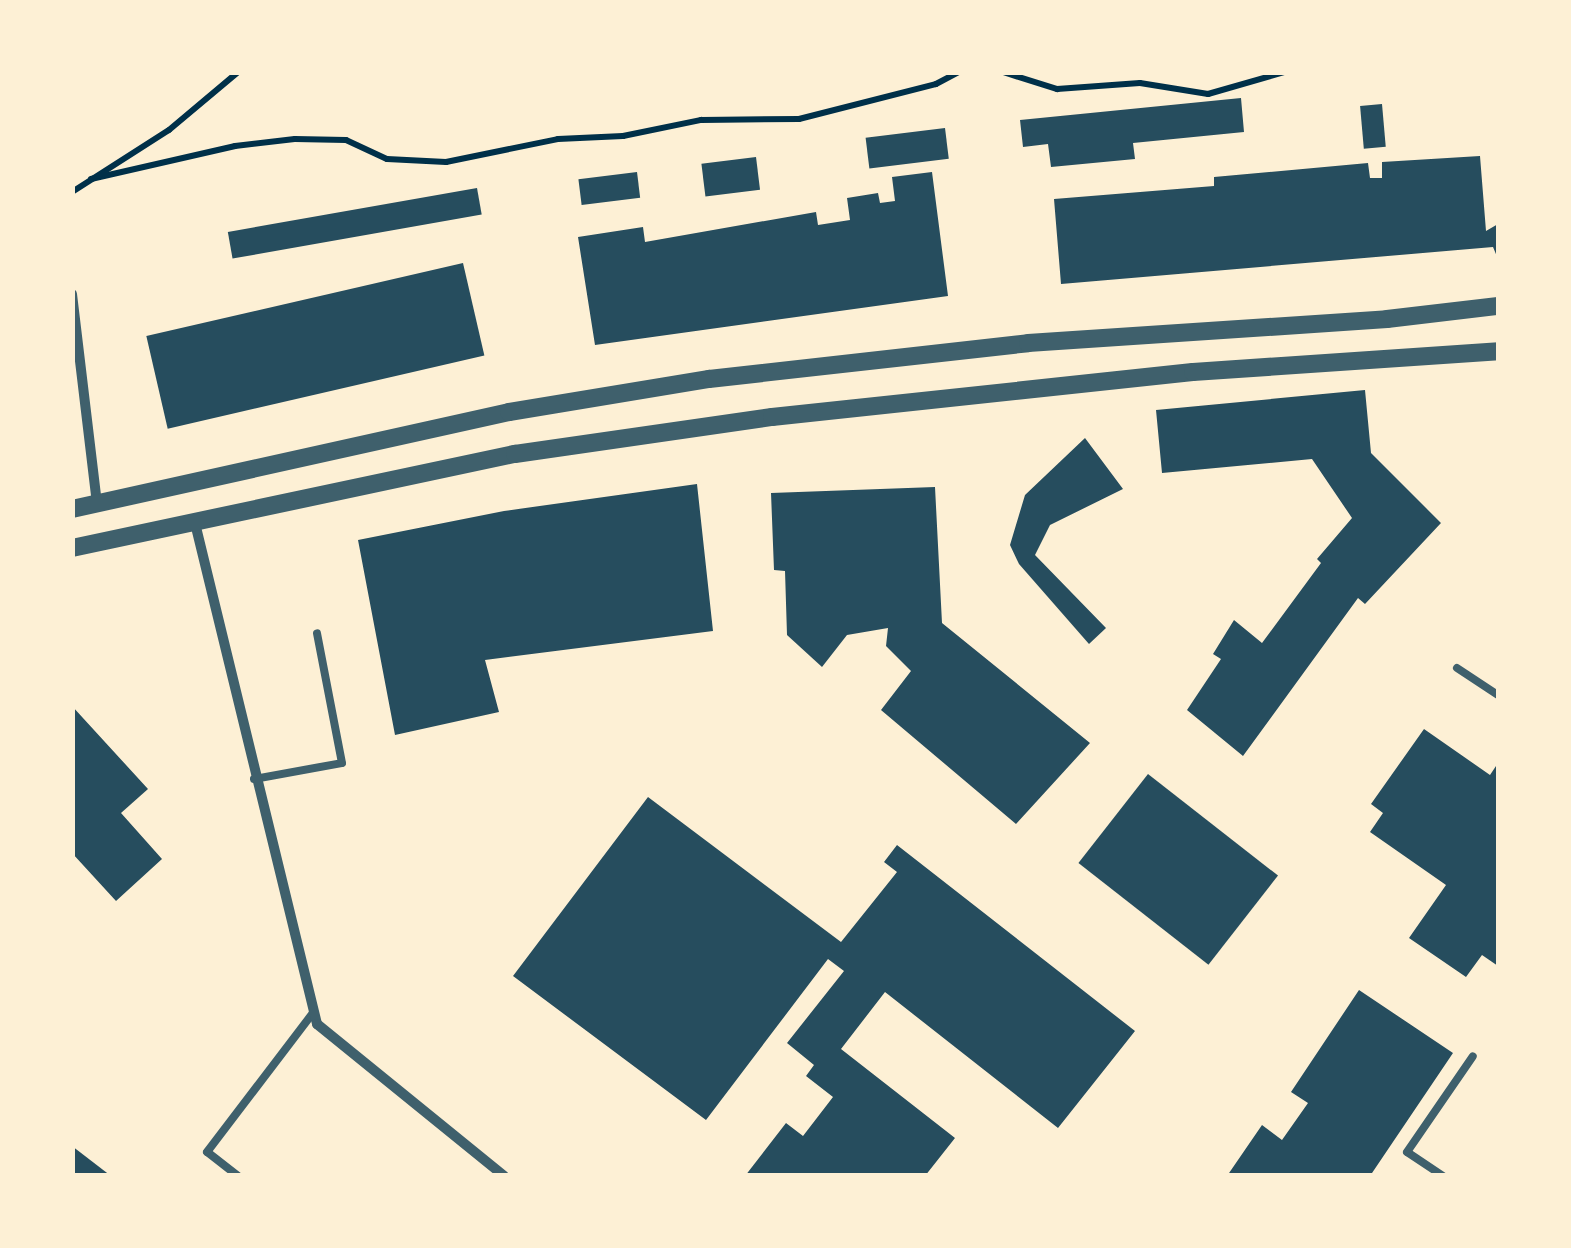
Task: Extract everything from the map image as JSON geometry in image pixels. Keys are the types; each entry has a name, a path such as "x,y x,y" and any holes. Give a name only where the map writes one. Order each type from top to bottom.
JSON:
{"street":[{"path":"72,294 97,504"},
{"path":"72,509 509,412 709,379 1028,343 1387,319 1498,306"},
{"path":"72,548 515,454 772,418 1193,372 1498,350"},
{"path":"196,523 313,1014 333,1040 504,1176"}],"lane":[{"path":"254,778 342,762 317,633"},
{"path":"1457,668 1498,695"},
{"path":"238,1176 207,1152 313,1014"},
{"path":"1443,1176 1407,1152 1472,1056"}],"path":[{"path":"72,192 168,130 238,72"},
{"path":"90,179 235,146 295,139 346,140 387,159 446,162 558,139 623,136 700,120 798,118 936,84 959,72"},
{"path":"1003,72 1057,89 1140,83 1208,94 1284,72"}],"building":[{"path":"1241,98 1244,132 1133,143 1135,159 1051,167 1048,144 1023,147 1020,120"},
{"path":"1382,104 1386,147 1364,149 1360,106"},
{"path":"945,128 949,159 869,169 866,138"},
{"path":"1480,156 1486,231 1498,224 1498,259 1493,247 1061,284 1054,199 1214,186 1214,177 1368,163 1370,178 1382,178 1382,162"},
{"path":"756,157 760,190 705,196 701,164"},
{"path":"637,172 640,198 582,205 578,179"},
{"path":"932,172 948,296 595,345 578,237 643,227 645,242 816,212 818,225 850,220 847,198 878,193 880,203 895,201 892,177"},
{"path":"477,188 482,215 233,259 228,232"},
{"path":"463,263 484,356 168,429 146,336"},
{"path":"1365,390 1371,453 1441,523 1365,604 1358,598 1243,756 1187,710 1221,659 1213,654 1234,620 1262,643 1321,563 1317,559 1352,518 1312,459 1162,473 1156,410"},
{"path":"1085,438 1123,489 1050,525 1035,555 1106,628 1089,644 1019,564 1010,545 1025,495"},
{"path":"697,484 713,631 485,660 499,712 395,735 358,540 504,511"},
{"path":"935,487 942,623 1090,743 1016,824 881,710 911,671 886,646 888,628 847,635 822,667 787,635 785,571 774,570 771,493"},
{"path":"72,706 148,789 121,813 162,859 116,901 72,853"},
{"path":"1424,729 1490,775 1498,763 1498,966 1482,955 1466,977 1409,938 1446,885 1370,832 1383,813 1371,804"},
{"path":"1148,774 1278,876 1208,965 1078,863"},
{"path":"648,797 841,942 897,872 884,862 897,845 1135,1031 1058,1128 885,992 841,1049 955,1138 925,1176 745,1176 786,1123 803,1136 833,1097 806,1076 814,1065 787,1043 844,971 828,959 706,1120 513,976"},
{"path":"1359,990 1453,1053 1370,1176 1227,1176 1262,1125 1282,1140 1308,1103 1291,1092"},
{"path":"72,1146 111,1176 72,1176"}]}
